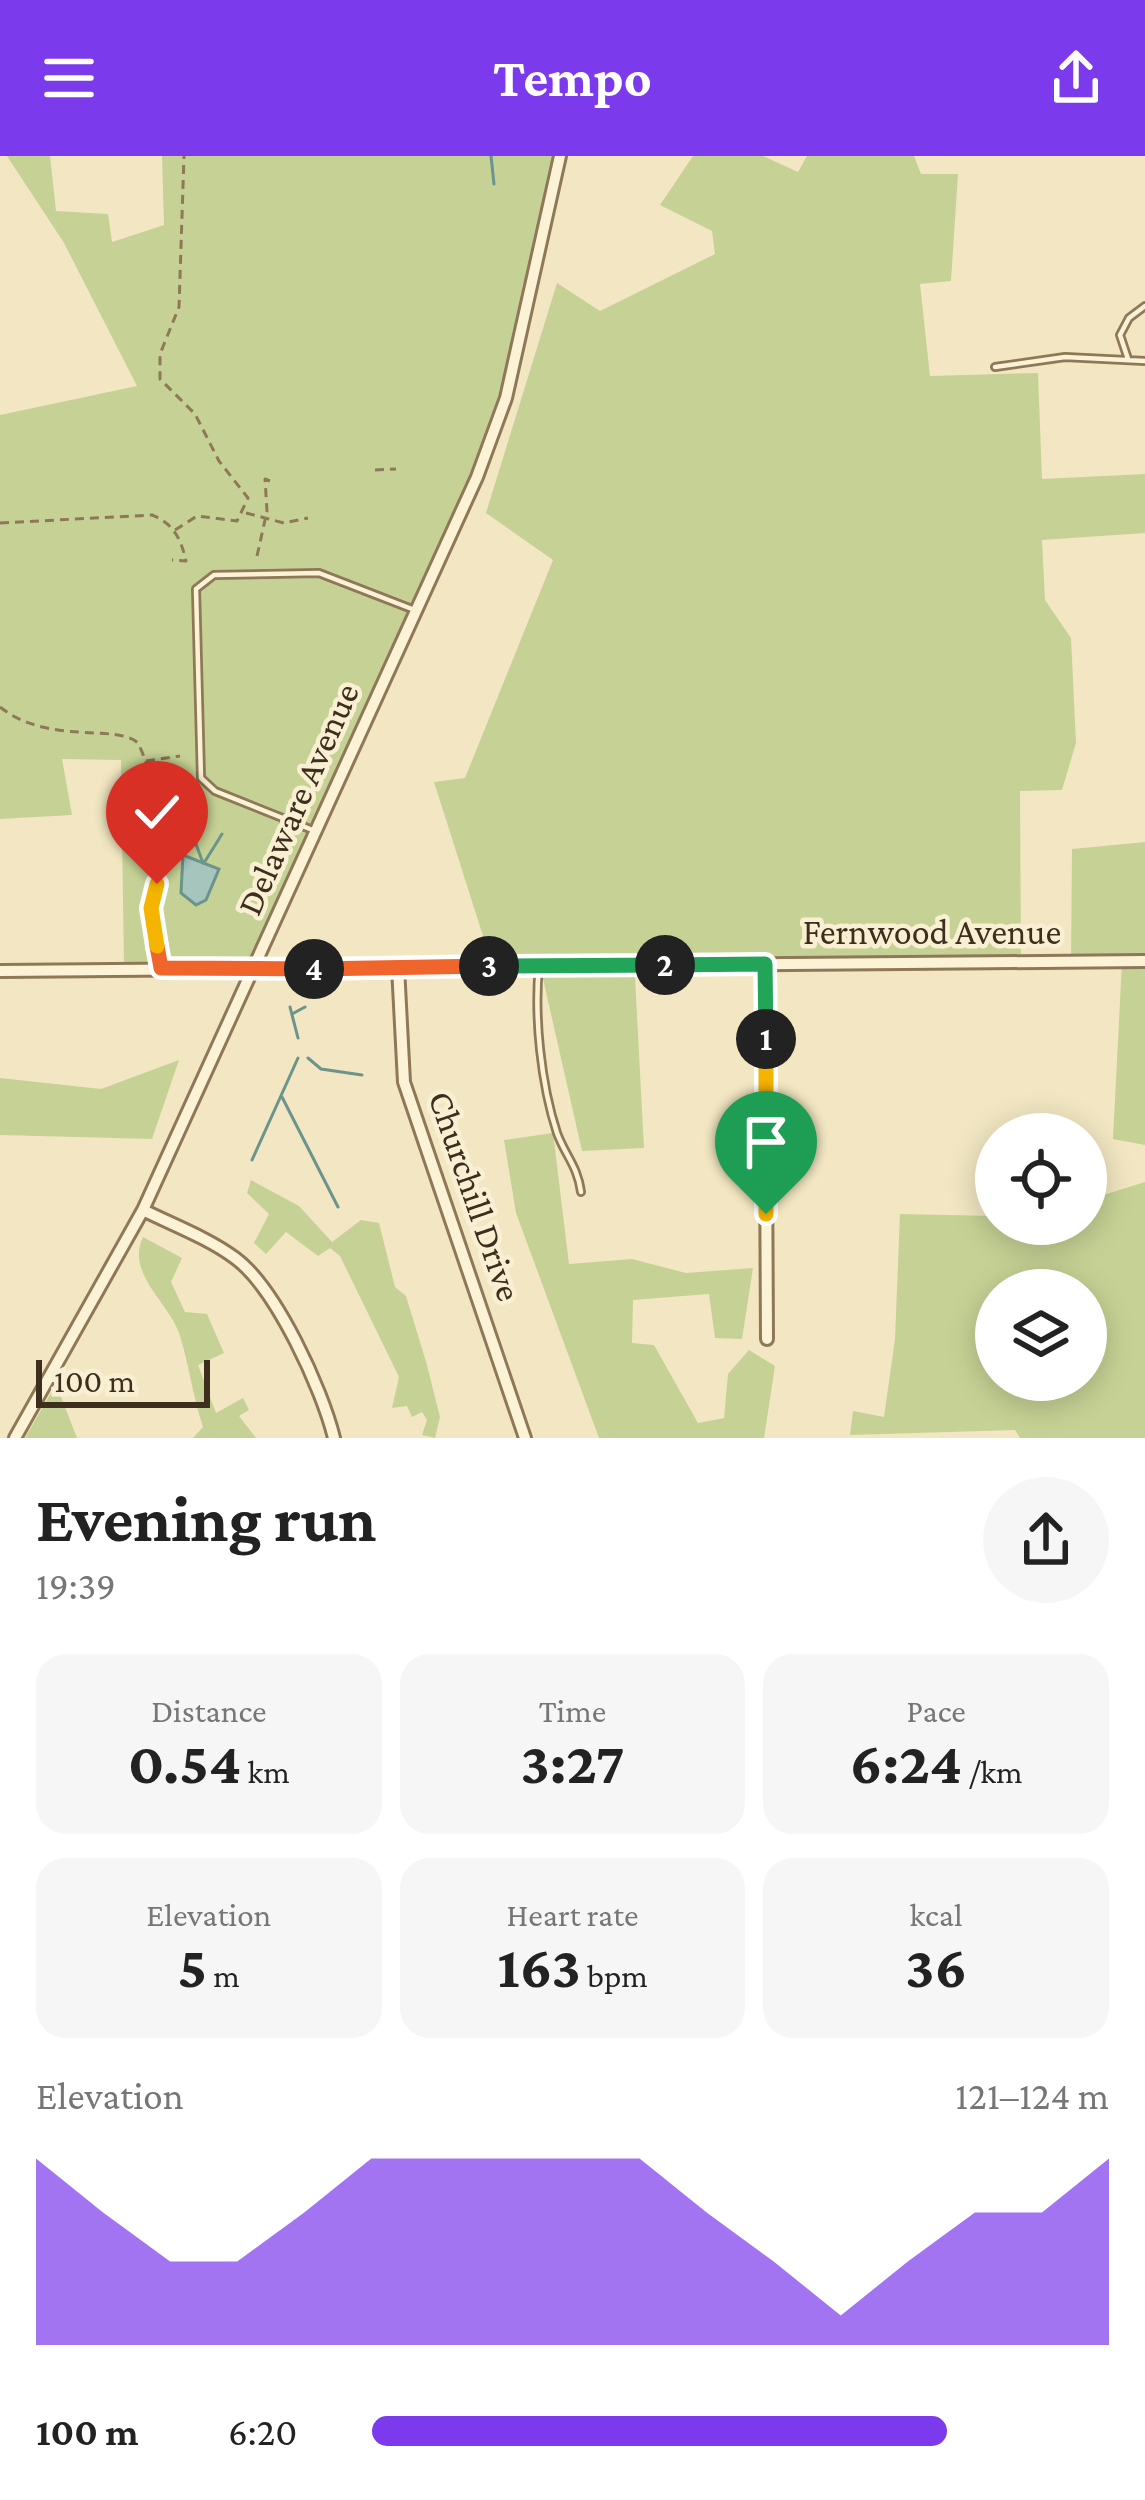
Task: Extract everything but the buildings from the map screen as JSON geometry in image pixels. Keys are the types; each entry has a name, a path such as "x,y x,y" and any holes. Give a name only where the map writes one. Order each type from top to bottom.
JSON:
{"street":[{"name":"Delaware Avenue","path":"15,1438 143,1210 500,418 560,156"},
{"name":"Fernwood Avenue","path":"0,971 1145,961"},
{"path":"765,964 767,1340"},
{"name":"Churchill Drive","path":"398,968 404,1082 525,1438"},
{"path":"143,1210 221,1249 257,1278 274,1305 334,1438"}],"lane":[{"path":"1128,359 1120,335 1129,318 1145,306"},
{"path":"995,367 1065,357 1145,361"},
{"path":"315,831 215,790 201,778 196,590 214,575 319,573 416,610"},
{"path":"539,966 538,1012 556,1128 578,1167 581,1192"}],"path":[{"path":"175,530 193,517 237,521 245,512 248,496 219,461 199,419 160,379 160,354 179,307 184,156"},
{"path":"375,470 396,469"},
{"path":"257,556 265,479 270,481"},
{"path":"245,512 264,521 308,518"},
{"path":"0,523 143,514 175,530 186,561 172,560"},
{"path":"0,707 29,725 60,734 129,735 144,761 157,842 151,908 161,968"},
{"path":"144,761 180,756"}],"green space":[{"path":"7,156 50,156 56,211 108,214 112,242 164,225 162,156 559,156 500,418 253,970 124,968 121,760 62,759 72,815 0,819 0,415 137,386 64,243"},
{"path":"693,156 763,156 798,172 807,156 914,156 921,174 958,174 951,281 920,284 930,376 1038,373 1042,479 1145,474 1145,533 1042,540 1045,600 1071,638 1076,743 1062,790 1020,791 1021,961 634,958 644,1148 582,1151 539,961 491,961 434,782 465,778 553,560 486,513 557,283 600,311 715,254 712,231 660,205"},
{"path":"1145,842 1145,1145 1113,1139 1122,962 1071,961 1072,849"},
{"path":"179,1060 152,1139 0,1135 0,1078 101,1089"},
{"path":"553,1133 569,1264 632,1259 686,1273 753,1268 742,1339 715,1338 709,1294 633,1300 632,1343 654,1345 698,1423 724,1418 728,1374 749,1350 775,1366 764,1438 599,1438 516,1213 504,1140"},
{"path":"251,1180 299,1206 332,1242 361,1220 379,1223 395,1287 406,1296 427,1365 440,1417 435,1438 422,1435 427,1420 422,1412 412,1417 407,1406 392,1408 399,1377 340,1256 330,1248 318,1256 286,1232 266,1254 254,1243 269,1214 247,1193"},
{"path":"1145,1182 1145,1438 1020,1438 1015,1430 850,1435 853,1411 884,1417 895,1339 900,1214 975,1216 975,1245 1107,1245 1107,1194"},
{"path":"143,1237 182,1258 171,1282 185,1312 207,1314 224,1353 198,1365 216,1413 243,1398 249,1410 239,1416 256,1438 193,1438 203,1427 186,1358 175,1324 144,1276 139,1251"},
{"path":"56,1384 77,1438 25,1438"}],"water":[{"path":"183,855 219,869 206,900 196,905 181,893"}],"waterway":[{"path":"491,156 494,184"},
{"path":"187,820 203,863"},
{"path":"204,863 222,834"},
{"path":"290,1007 298,1038"},
{"path":"292,1014 305,1007"},
{"path":"252,1160 298,1058"},
{"path":"308,1058 321,1069 362,1075"},
{"path":"282,1097 338,1207"}],"route":[{"path":"157,884 151,908 161,968 765,964 766,1214"}]}
